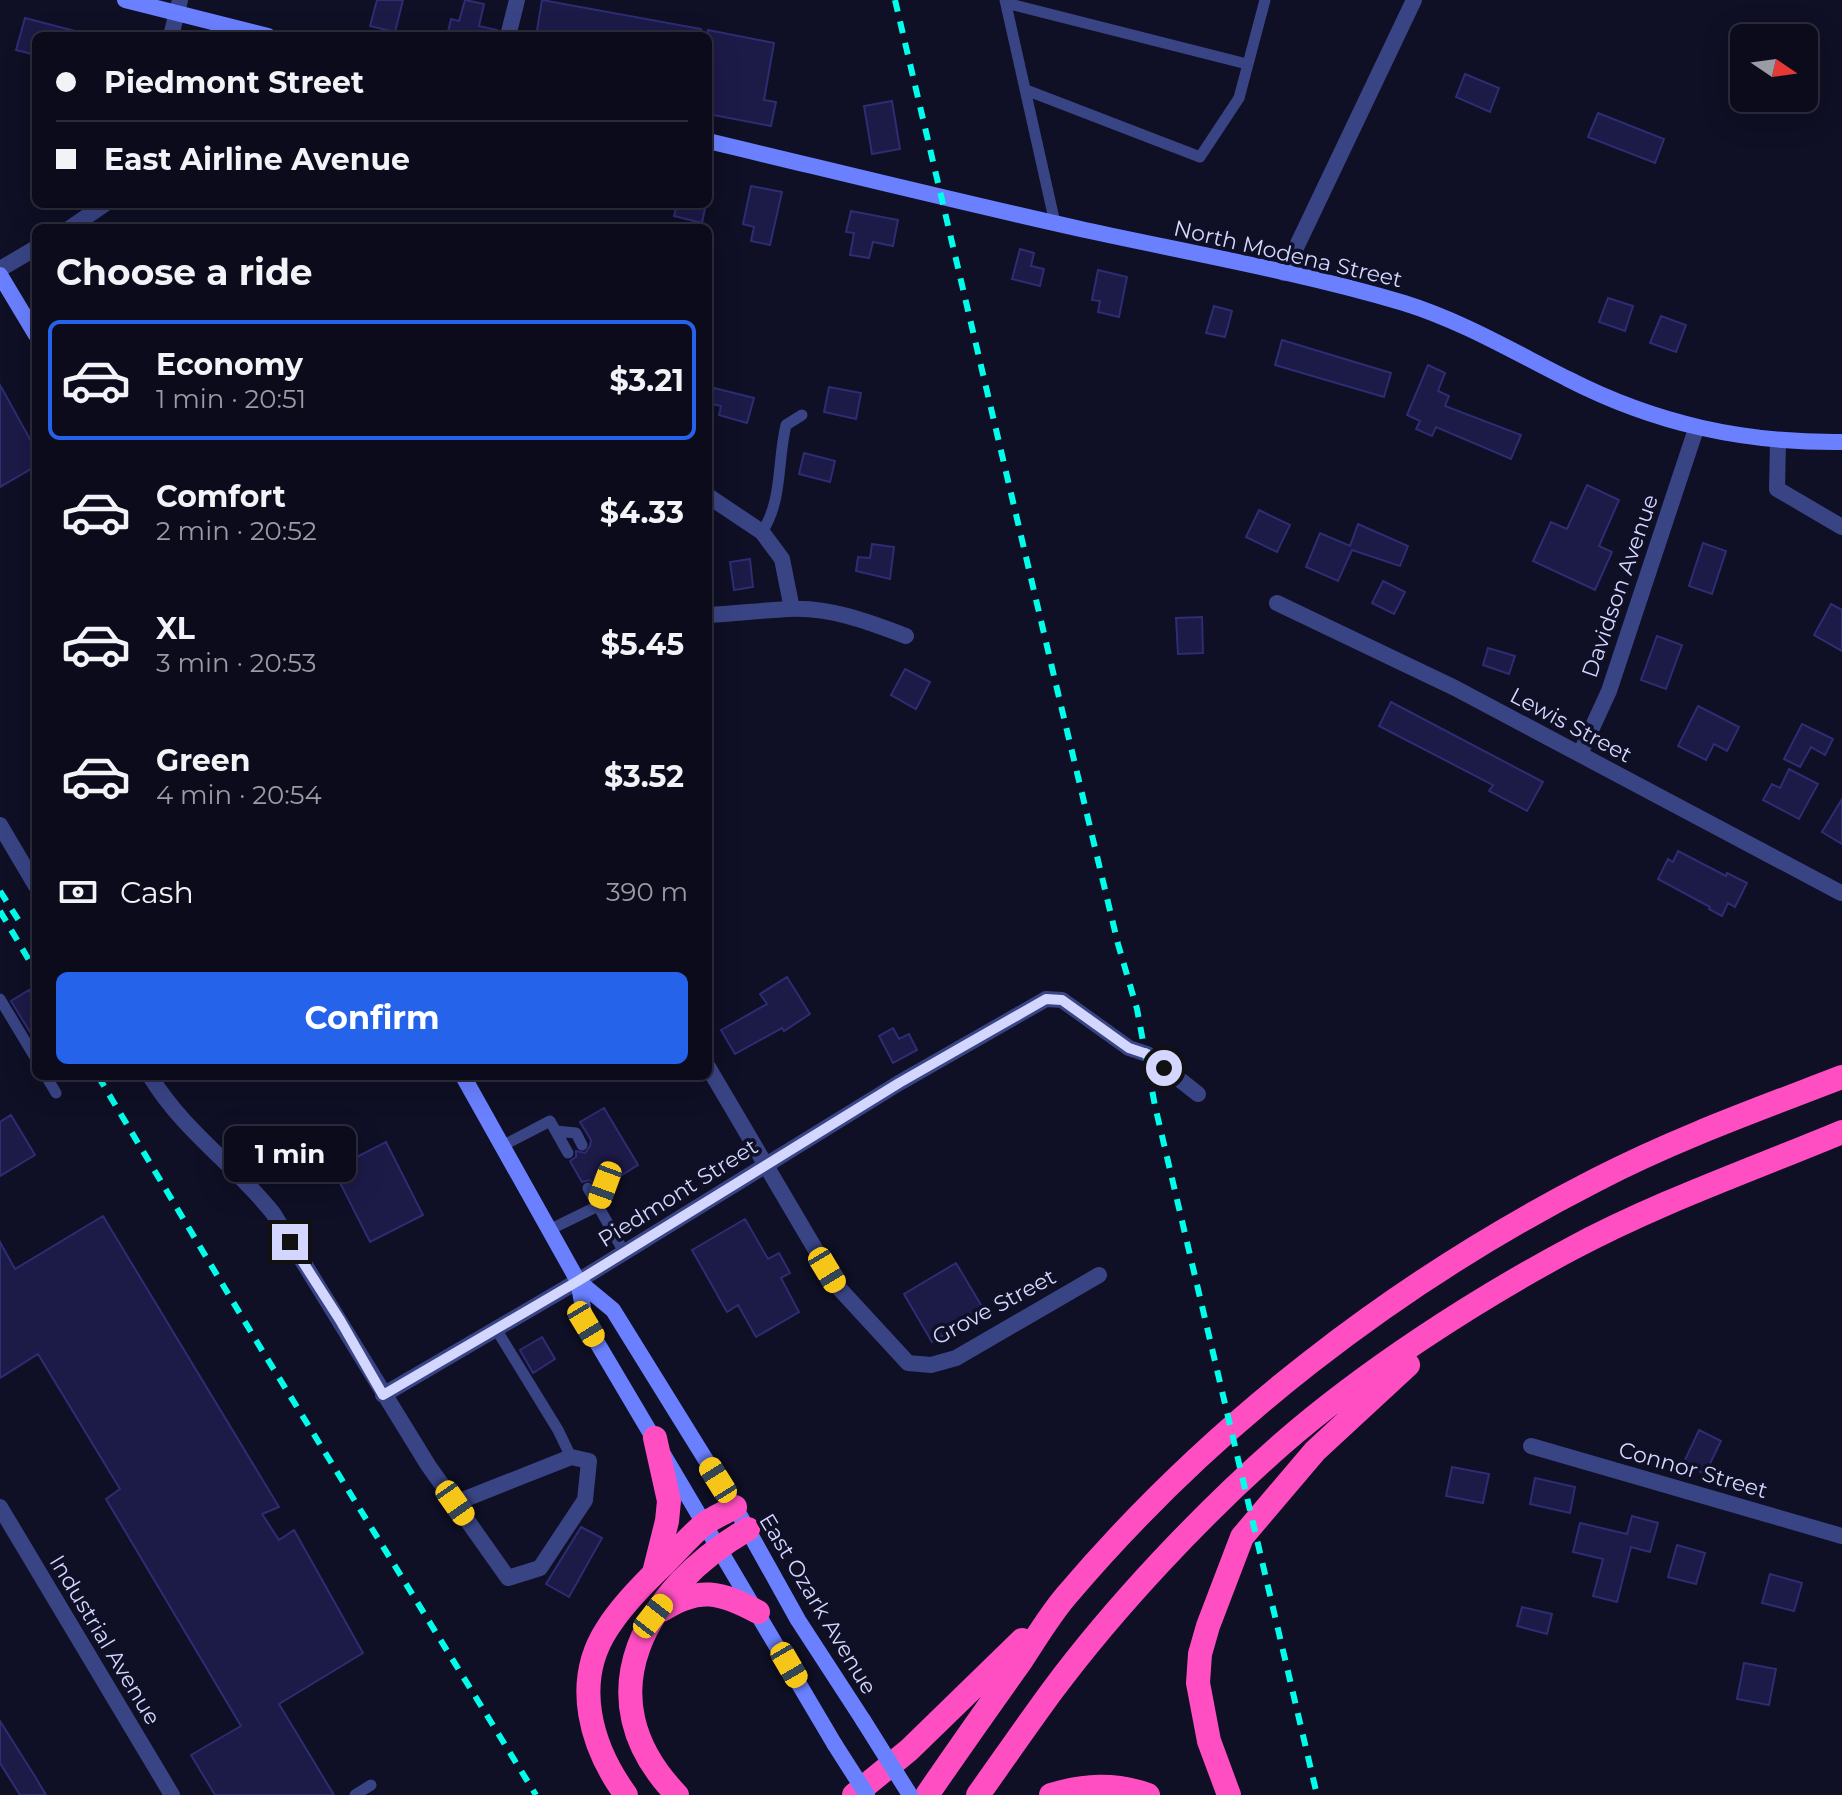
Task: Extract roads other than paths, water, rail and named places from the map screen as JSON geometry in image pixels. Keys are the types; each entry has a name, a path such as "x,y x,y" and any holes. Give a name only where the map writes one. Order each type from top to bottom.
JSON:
{"highway":[{"path":"854,1795 909,1750 1064,1599 1155,1498 1260,1402 1424,1279 1511,1224 1599,1178 1696,1134 1842,1077"},
{"path":"978,1795 1063,1678 1138,1588 1218,1504 1284,1442 1377,1371 1467,1309 1568,1250 1625,1221 1842,1132"},
{"path":"1229,1795 1209,1741 1198,1683 1200,1654 1208,1626 1242,1537 1315,1451 1467,1309"},
{"path":"654,1573 669,1501 655,1438"},
{"path":"626,1795 605,1764 593,1735 589,1707 590,1679 596,1653 606,1630 654,1573 704,1524 735,1507"},
{"path":"677,1795 659,1777 634,1732 629,1698 634,1663 653,1616 680,1581 717,1547 748,1529"},
{"path":"653,1616 681,1598 710,1593 732,1598 758,1612"},
{"path":"927,1795 1064,1599"},
{"path":"1051,1795 1074,1788 1103,1786 1148,1795"}],"main road":[{"path":"125,0 178,7 256,32"},
{"name":"North Modena Street","path":"712,142 1055,223 1284,273 1406,304 1456,322 1606,397 1696,429 1778,440 1842,442"},
{"path":"0,275 32,328"},
{"name":"East Ozark Avenue","path":"465,1080 578,1281 586,1324 867,1795"},
{"name":"East Ozark Avenue","path":"578,1281 613,1310 735,1507 798,1620 910,1795"}],"street":[{"path":"509,32 517,0"},
{"path":"1284,273 1414,0"},
{"path":"172,32 178,7"},
{"path":"76,224 99,208"},
{"path":"0,269 32,250"},
{"name":"Davidson Avenue","path":"1580,754 1609,691 1696,429"},
{"path":"1778,440 1777,489 1842,527"},
{"path":"712,499 762,532 782,559 792,609"},
{"name":"Lewis Street","path":"1277,603 1455,688 1841,893"},
{"path":"712,615 792,609 854,617 906,636"},
{"path":"0,825 32,879"},
{"name":"Piedmont Street","path":"383,1395 578,1281 763,1165 1046,999 1062,1000 1129,1048 1147,1054 1198,1094"},
{"path":"712,1074 763,1165"},
{"path":"153,1080 181,1121 243,1179 273,1213 383,1395 455,1503 508,1578 540,1568 585,1500 589,1461 571,1457 455,1503"},
{"name":"Grove Street","path":"763,1165 837,1286 908,1363 931,1365 956,1358 1099,1275"},
{"name":"Connor Street","path":"1531,1446 1842,1536"},
{"name":"Industrial Avenue","path":"0,1507 172,1795"}],"lane":[{"path":"1026,90 1200,157 1239,98 1265,0"},
{"path":"1055,223 1006,2 1247,64"},
{"path":"762,532 771,517 777,495 780,450 786,425 802,415"},
{"path":"0,999 32,1052"},
{"path":"48,1080 56,1093"},
{"path":"502,1146 550,1121 568,1153"},
{"path":"556,1131 576,1133 582,1145"},
{"path":"549,1230 598,1206 605,1185 602,1179"},
{"path":"588,1188 624,1252"},
{"path":"496,1329 558,1430 571,1457"},
{"path":"355,1795 371,1785"}],"railway":[{"path":"895,0 1118,944 1137,1009 1155,1106 1317,1795"},
{"path":"0,891 19,921"},
{"path":"0,911 32,965"},
{"path":"100,1080 257,1342 536,1795"}]}
